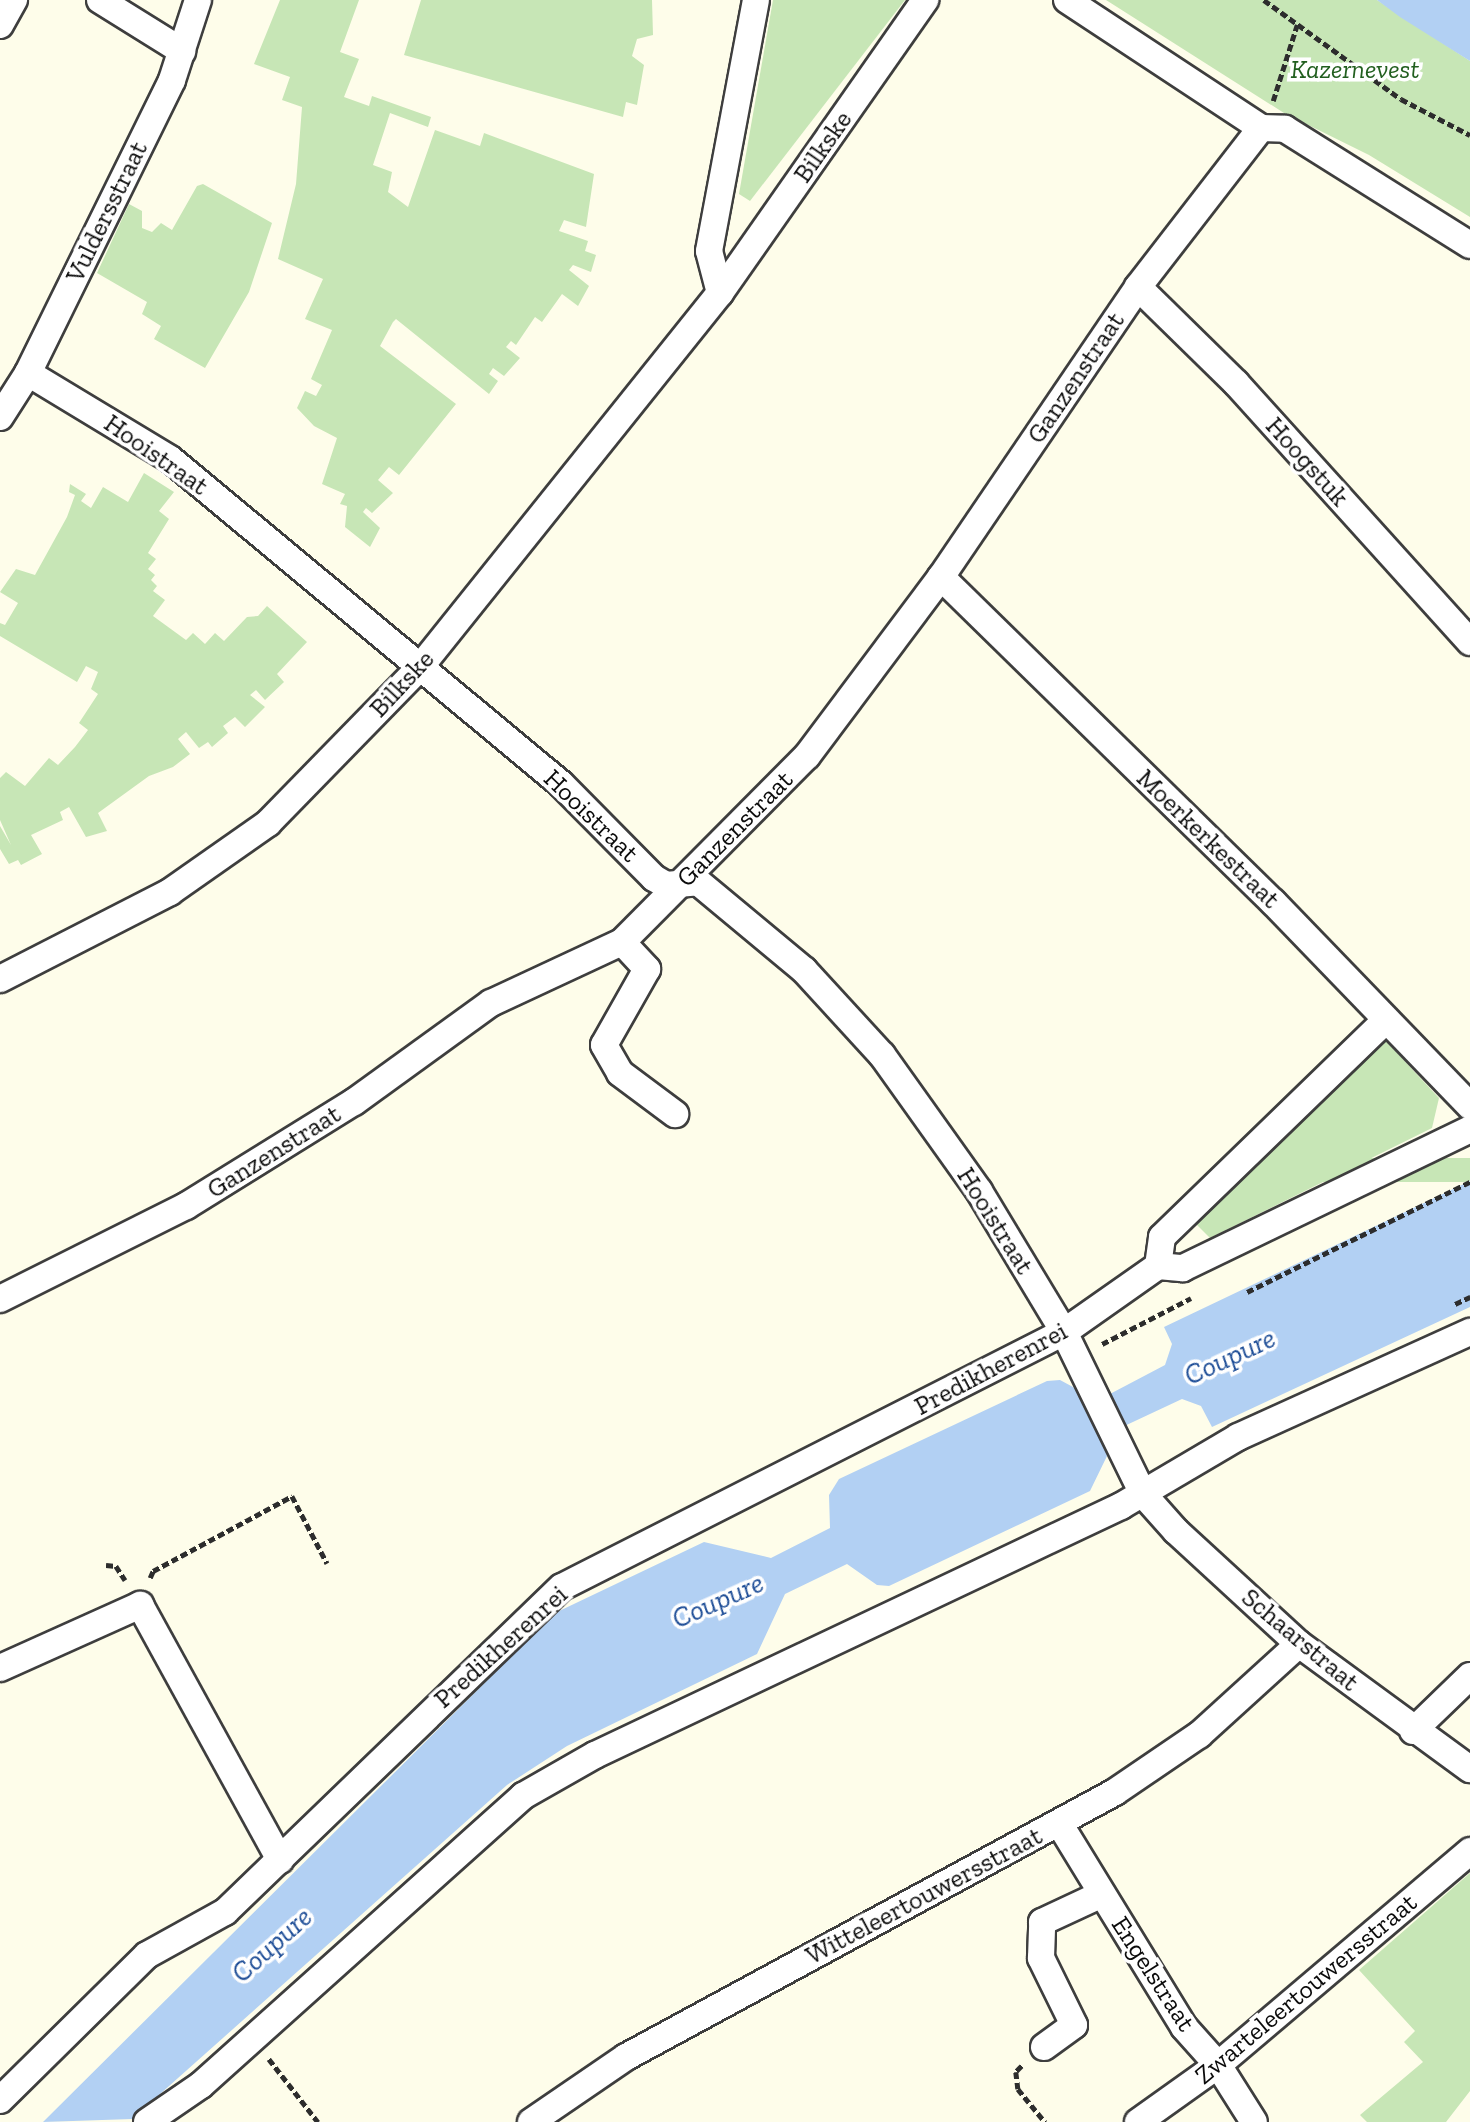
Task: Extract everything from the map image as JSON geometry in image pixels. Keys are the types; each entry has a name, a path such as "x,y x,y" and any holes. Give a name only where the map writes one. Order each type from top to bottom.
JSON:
{"street":[{"path":"0,25 14,0"},
{"path":"100,0 182,51"},
{"name":"Vuldersstraat","path":"0,417 28,373 182,51 198,0"},
{"path":"720,293 709,251 756,0"},
{"name":"Bilkske","path":"0,979 170,892 268,823 421,666 720,293 925,0"},
{"path":"1067,0 1261,128 1285,129 1470,245"},
{"name":"Ganzenstraat","path":"0,1299 186,1206 354,1102 491,1003 622,942 807,756 941,577 1138,287 1261,128"},
{"name":"Hoogstuk","path":"1138,287 1236,383 1470,642"},
{"name":"Hooistraat","path":"28,373 170,459 561,784 654,878 666,885 684,881 698,882 804,970 883,1055 979,1191 1064,1332 1093,1390"},
{"name":"Moerkerkestraat","path":"941,577 1273,902 1470,1106"},
{"path":"622,942 647,969 604,1045 620,1073 675,1114"},
{"path":"1386,1020 1162,1237 1158,1266 1183,1268 1470,1129"},
{"name":"Predikherenrei","path":"0,2100 147,1955 225,1912 389,1749 562,1587 1064,1332 1158,1266"},
{"path":"147,2122 201,2085 523,1796 595,1755 1143,1494 1238,1437 1470,1332"},
{"name":"Schaarstraat","path":"1093,1390 1143,1494 1176,1531 1299,1644 1413,1731 1470,1769"},
{"path":"0,1668 140,1605 280,1860"},
{"name":"Witteleertouwersstraat","path":"531,2122 626,2057 1059,1823 1199,1735 1299,1644"},
{"path":"1413,1731 1470,1676"},
{"name":"Engelstraat","path":"1059,1823 1184,2027 1218,2065 1254,2122"},
{"name":"Zwarteleertouwersstraat","path":"1138,2122 1218,2065 1470,1851"},
{"path":"1044,2047 1074,2025 1041,1958 1042,1922 1102,1894"}],"path":[{"path":"1264,0 1401,99 1470,135"},
{"path":"1261,128 1297,25"},
{"path":"1247,1292 1470,1182"},
{"path":"1077,1356 1153,1317"},
{"path":"140,1605 153,1571 292,1496 327,1563"},
{"path":"1044,2047 1016,2072 1018,2089 1045,2122"},
{"path":"265,2054 318,2122"}],"green space":[{"path":"280,0 359,0 340,52 359,59 344,97 369,106 372,96 431,117 428,127 390,113 373,165 392,172 388,192 408,207 435,130 480,146 484,133 594,174 586,227 564,220 559,231 588,241 585,251 596,255 591,272 573,265 569,270 589,286 578,306 562,294 542,322 535,317 516,345 511,341 506,347 520,358 504,376 493,368 489,374 498,381 489,394 396,319 393,322 380,346 456,404 399,475 389,467 378,480 393,493 372,513 366,508 363,512 380,528 370,547 345,527 347,506 340,504 345,494 322,484 337,438 314,426 297,408 305,391 316,396 322,385 311,379 332,330 305,319 323,279 278,259 296,184 302,107 282,100 290,77 254,64"},
{"path":"421,0 652,0 653,35 637,39 632,56 644,65 637,105 626,102 623,117 404,55"},
{"path":"773,0 905,0 750,201 739,194"},
{"name":"Kazernevest","path":"1106,0 1377,0 1470,61 1470,217 1369,155 1284,113"},
{"path":"203,184 272,223 249,292 205,368 154,339 161,326 142,314 147,302 97,273 129,204 142,211 142,228 152,232 161,223 172,230 197,186"},
{"path":"144,473 174,492 159,511 169,519 148,553 156,559 148,569 155,575 151,580 157,586 153,591 165,600 153,616 186,640 193,633 205,644 215,633 224,641 247,617 258,616 267,606 307,642 277,674 284,682 265,700 256,690 250,695 265,707 245,727 235,717 223,726 228,733 212,747 208,742 199,748 186,732 178,739 190,754 173,767 149,776 98,813 107,831 86,837 69,807 60,812 63,820 31,835 42,854 21,865 18,860 9,864 0,849 0,826 11,845 0,820 0,778 6,772 25,786 49,758 58,765 75,747 88,730 79,723 98,694 91,689 98,672 86,666 77,682 0,636 0,623 5,625 18,603 0,592 16,569 35,575 67,517 75,495 69,492 70,484 86,494 81,501 91,508 103,487 128,502"},
{"path":"1382,1037 1439,1098 1432,1128 1210,1238 1192,1220"},
{"path":"1261,1158 1470,1158 1470,1182 1261,1182"},
{"path":"1470,1873 1470,2091 1446,2122 1367,2122 1360,2115 1423,2062 1404,2042 1415,2031 1359,1970"}],"water":[{"path":"1377,0 1470,0 1470,61 1400,17"},
{"name":"Coupure","path":"1470,1181 1470,1307 1212,1427 1201,1406 1182,1399 1103,1436 1107,1456 1090,1491 889,1586 877,1585 847,1564 785,1594 757,1654 567,1746 507,1785 132,2119 43,2122 555,1613 704,1542 771,1558 830,1528 829,1495 839,1479 1047,1381 1060,1380 1073,1387 1089,1405 1165,1365 1172,1344 1164,1327"}]}
